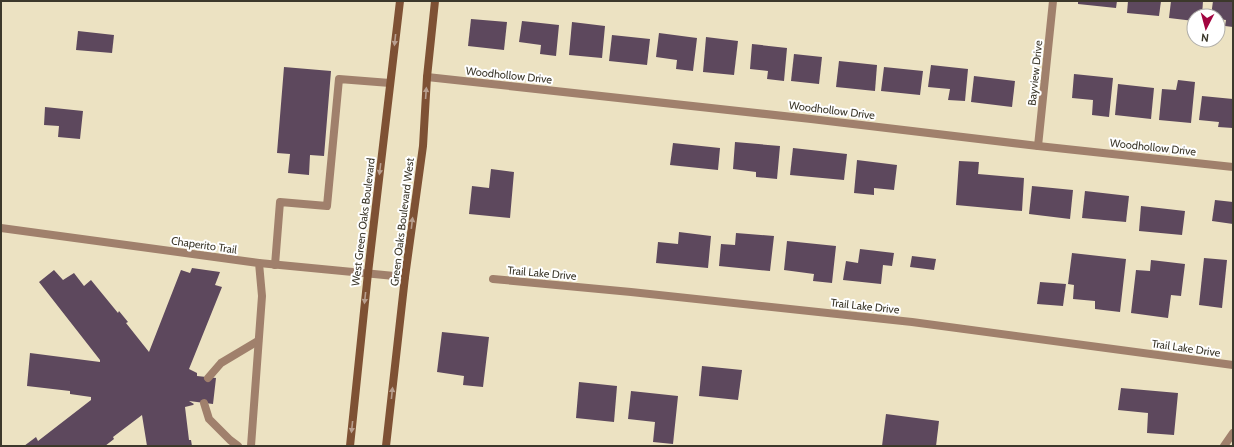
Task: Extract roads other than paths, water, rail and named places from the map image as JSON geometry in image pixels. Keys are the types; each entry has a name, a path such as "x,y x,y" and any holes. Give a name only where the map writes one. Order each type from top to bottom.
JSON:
{"main road":[{"name":"West Green Oaks Boulevard","path":"350,446 368,274 400,1"},
{"name":"Green Oaks Boulevard West","path":"386,446 405,277 423,146 427,77 435,1"}],"street":[{"name":"Bayview Drive","path":"1038,146 1053,1"},
{"name":"Woodhollow Drive","path":"427,77 1233,167"},
{"path":"275,264 280,202 327,206 339,79 390,83"},
{"name":"Chaperito Trail","path":"1,228 259,263 405,277"},
{"path":"251,446 262,296 259,263"},
{"name":"Trail Lake Drive","path":"493,279 912,322 1233,365"},
{"path":"208,378 221,363 258,342"},
{"path":"204,403 209,419 238,446"},
{"path":"1224,446 1233,434"}]}
